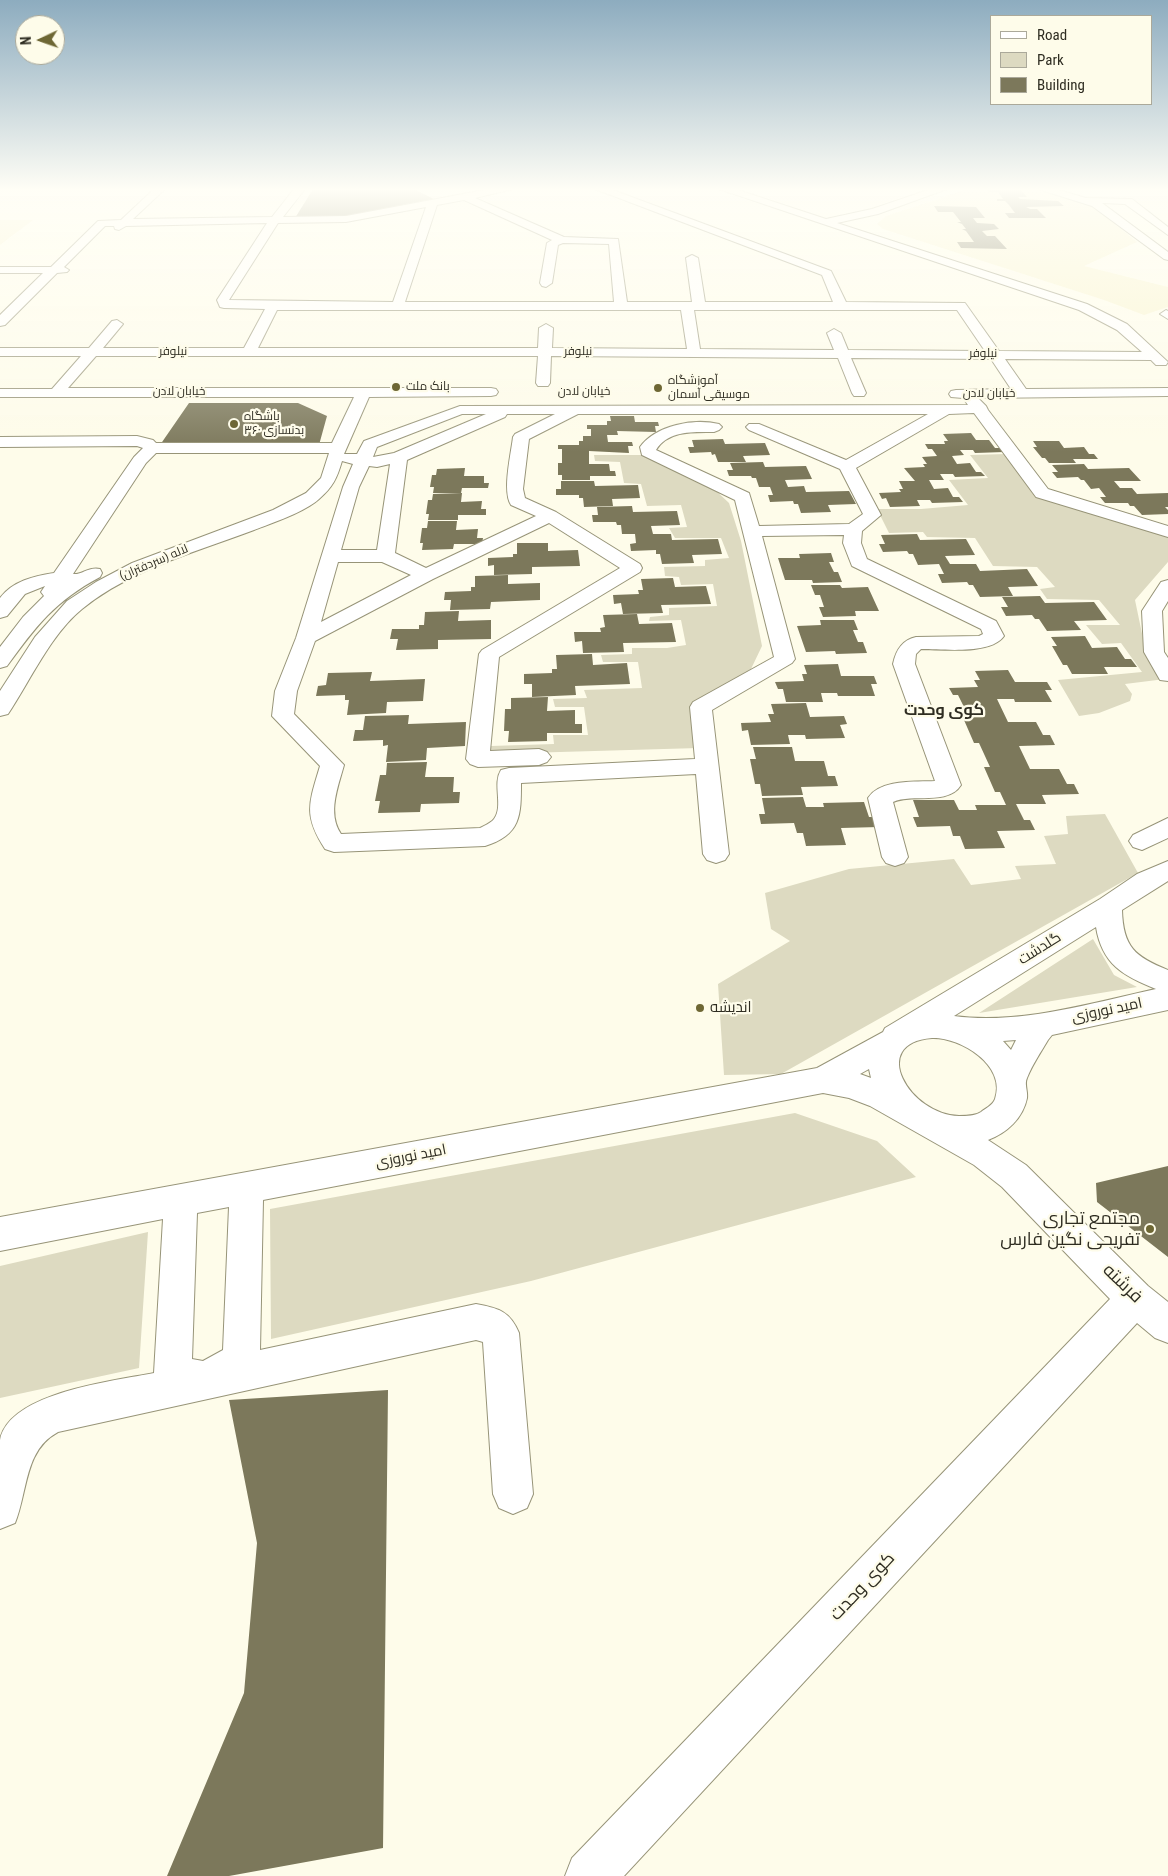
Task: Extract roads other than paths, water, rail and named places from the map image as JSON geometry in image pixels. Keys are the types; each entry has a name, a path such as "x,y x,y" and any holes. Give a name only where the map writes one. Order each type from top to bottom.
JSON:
{"street":[{"path":"0,322 48,277"},
{"path":"60,282 66,277"},
{"path":"238,277 223,300 224,304 273,306 961,306 1022,394"},
{"path":"398,305 408,277"},
{"path":"546,283 547,277"},
{"path":"618,277 621,305"},
{"path":"692,277 693,305 690,328 694,353"},
{"path":"829,277 841,306"},
{"path":"1006,277 1096,304 1131,320"},
{"path":"1007,277 1055,293 1110,320 1136,338 1168,369"},
{"path":"249,352 273,306"},
{"path":"56,393 117,324"},
{"path":"542,389 546,328"},
{"path":"834,333 850,371 864,393 839,393"},
{"path":"391,358 398,338"},
{"name":"نیلوفر","path":"0,352 249,352 391,358 544,352 1155,356"},
{"path":"302,391 342,413 373,409 415,392"},
{"name":"لاله (سردفتران)","path":"0,709 42,641 74,605 103,586 139,567 279,514 312,497 329,478 338,451 342,413 364,392"},
{"name":"خیابان لادن","path":"0,393 415,392 508,400"},
{"name":"خیابان لادن","path":"939,394 1168,392"},
{"path":"968,394 1042,493 1168,532"},
{"path":"0,662 32,616 71,579 140,460 151,449 338,451 364,461 377,462 399,457 448,437 508,400"},
{"path":"706,759 509,776 509,811 504,824 485,837 334,843 325,832 320,814 332,765 283,716 286,691 306,638 351,487 370,444 460,410 508,400 754,427 801,427"},
{"path":"578,409 512,437 517,502 550,516 633,568 489,654 478,759 706,759"},
{"path":"716,854 701,708 785,659 743,498 648,452 648,447 676,418 980,409"},
{"path":"847,466 946,410"},
{"path":"752,531 853,529 872,515 847,466 754,427"},
{"path":"868,427 916,427"},
{"path":"448,437 484,437"},
{"path":"0,442 137,441 147,443 151,449"},
{"name":"لاله (سردفتران)","path":"71,579 288,492 338,451"},
{"path":"385,556 399,457"},
{"path":"328,506 351,487"},
{"path":"306,638 426,575 550,516"},
{"path":"250,544 303,520"},
{"path":"853,529 852,543 859,562 989,625 994,636 983,642 916,643 906,652 904,664 948,785 942,788 893,792 880,798 895,857"},
{"path":"205,542 223,555"},
{"path":"330,556 385,556 426,575"},
{"path":"0,612 18,591 37,583 71,579 103,586"},
{"path":"1168,586 1152,611 1168,674"},
{"path":"1142,841 1168,827"},
{"name":"گلدشت","path":"823,1080 903,1034 1146,881 1168,870"},
{"path":"1109,906 1108,926 1115,949 1134,967 1168,982"},
{"name":"امید نوروزی","path":"951,1027 997,1030 1045,1023 1168,998"},
{"path":"1010,1080 1037,1031 1045,1023"},
{"path":"930,1025 951,1027 972,1035 989,1047 1003,1064 1010,1080 1011,1097 1002,1115 993,1124 976,1130 956,1131 925,1121 899,1102 889,1086 884,1068 887,1051 903,1034 930,1025"},
{"path":"823,1080 863,1087 878,1094 986,1155 1014,1176"},
{"name":"امید نوروزی","path":"0,1234 823,1080"},
{"path":"1002,1115 1005,1154 1014,1176"},
{"name":"فرشته","path":"1014,1176 1135,1299 1168,1325"},
{"path":"181,1200 173,1374 206,1381 241,1360 247,1188"},
{"name":"کوی وحدت","path":"590,1876 1135,1299"},
{"path":"0,1508 12,1460 19,1443 28,1429 45,1418 62,1412 476,1322 491,1325 501,1334 513,1494"}],"place":[{"name":"بانک ملت","path":"396,387"},
{"name":"آموزشگاه موسیقی آسمان","path":"658,388"},
{"name":"باشگاه بدنسازی ۳۶۰","path":"234,424"},
{"name":"اندیشه","path":"700,1008"},
{"name":"مجتمع تجاری تفریحی نگین فارس","path":"1150,1229"}],"district":[{"name":"کوی وحدت","path":"944,711"}]}
